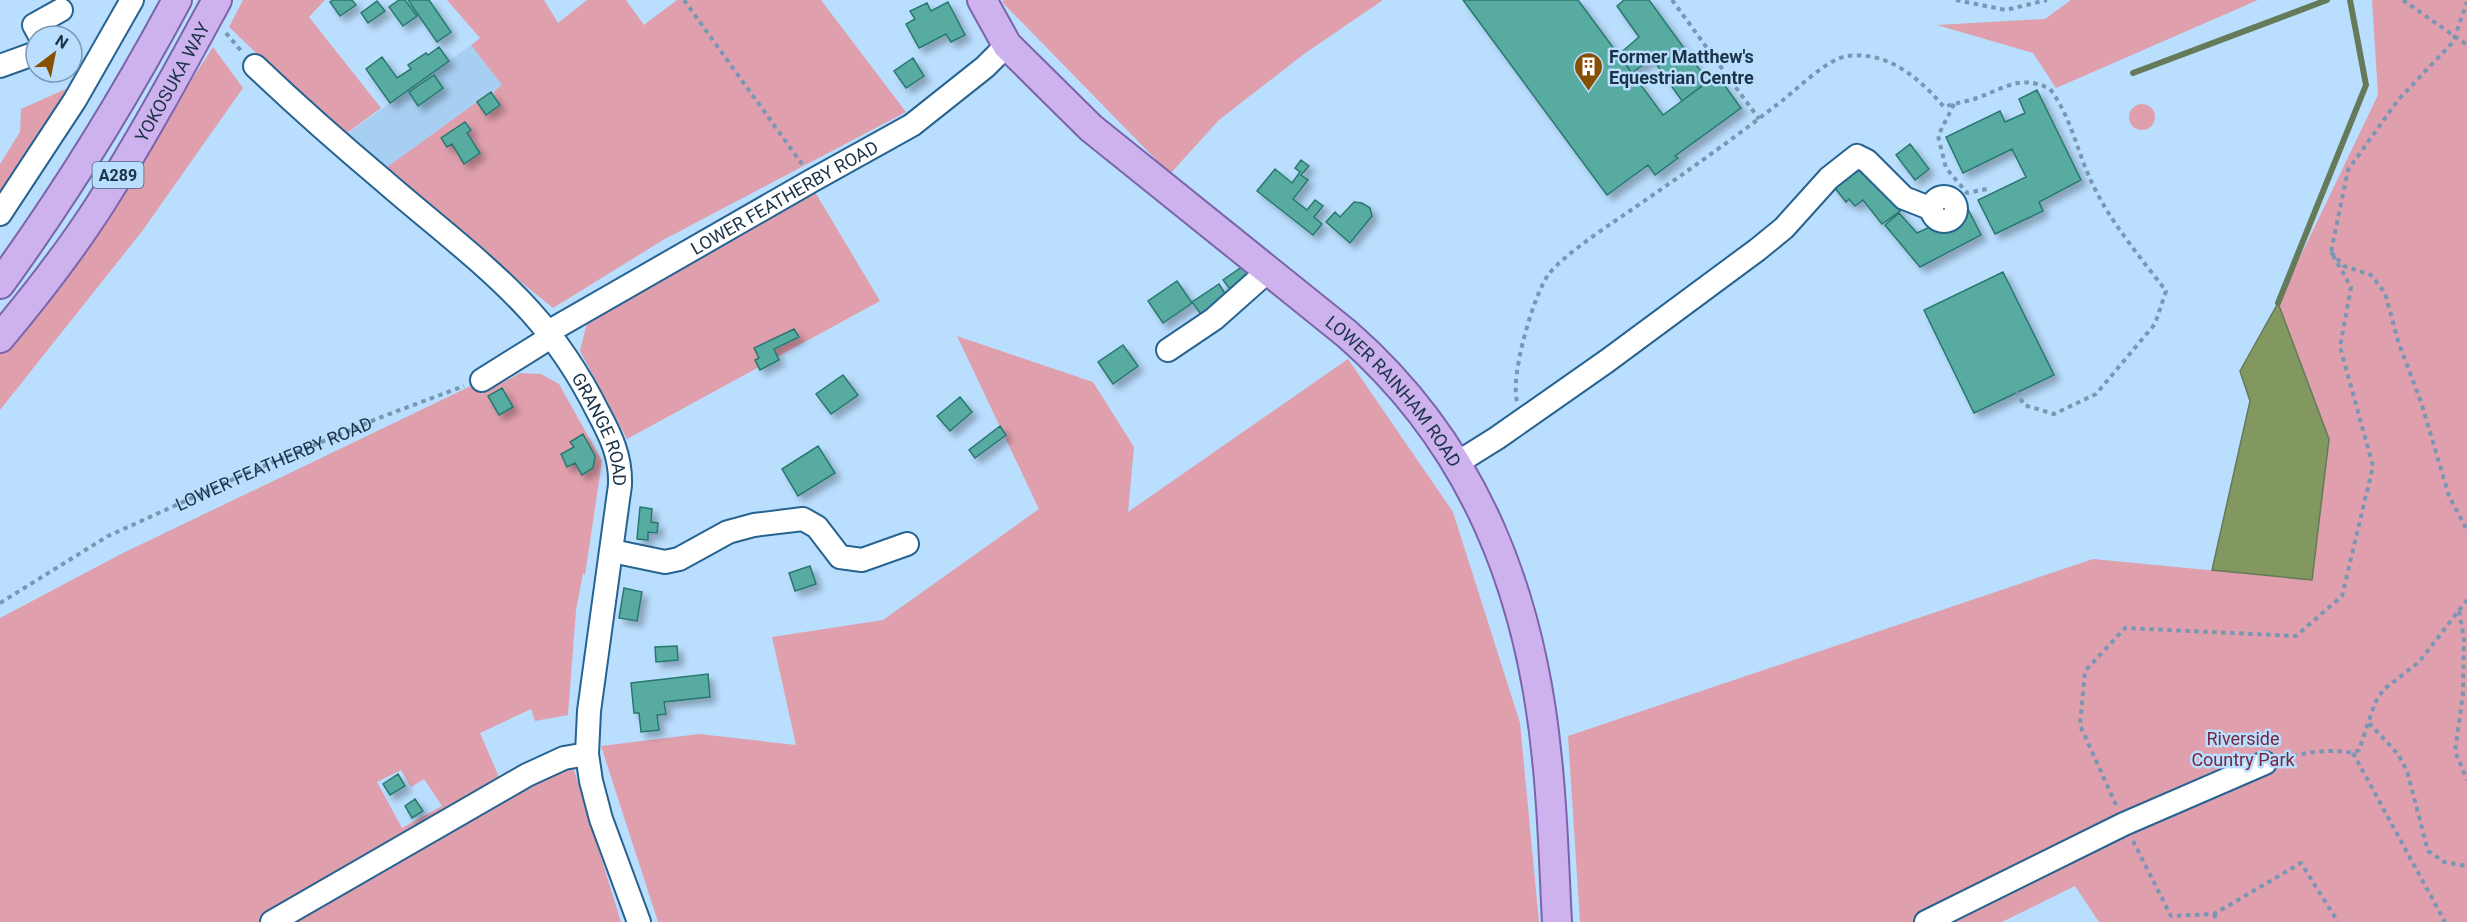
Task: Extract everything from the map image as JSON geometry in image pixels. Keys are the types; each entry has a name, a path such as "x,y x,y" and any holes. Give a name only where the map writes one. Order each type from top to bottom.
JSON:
{"main road":[{"name":"YOKOSUKA WAY","path":"0,284 47,220 96,144 177,0"},
{"name":"LOWER RAINHAM ROAD","path":"982,0 1007,45 1091,128 1347,334 1384,368 1430,421 1457,463 1479,504 1506,566 1527,640 1547,757 1557,922"},
{"name":"YOKOSUKA WAY","path":"0,338 34,297 100,204 150,121 213,7"}],"street":[{"path":"0,214 75,100 132,0"},
{"path":"37,24 61,10"},
{"name":"LOWER FEATHERBY ROAD","path":"482,380 550,335 813,180 912,125 984,67 1007,45"},
{"path":"0,66 24,57"},
{"name":"GRANGE ROAD","path":"255,66 318,125 500,282 530,311 550,335 592,400 617,453 621,470 620,485 589,711 587,754 600,819 639,922"},
{"path":"1457,463 1485,447 1607,361 1764,245 1801,211 1829,178 1857,156 1867,161 1904,198 1932,209"},
{"path":"1168,350 1214,318 1268,271"},
{"path":"612,551 665,562 679,559 729,532 754,525 803,519 817,527 840,556 862,560 907,544"},
{"path":"272,922 527,776 568,757 587,754"},
{"path":"1926,922 2124,824 2265,763"}],"path":[{"path":"684,0 813,180"},
{"path":"1672,0 1759,119"},
{"path":"1956,0 2006,10 2047,0"},
{"path":"2403,0 2467,45"},
{"path":"2337,922 2301,863 2214,914 2171,916 2124,824 2080,725 2085,671 2125,628 2296,636 2342,596 2373,466 2340,346 2351,287 2331,252 2348,170 2398,100 2453,42 2466,1"},
{"path":"213,7 255,66"},
{"path":"1523,419 1516,398 1515,379 1534,303 1548,275 1594,236 1759,119 1828,63 1851,56 1880,60 1900,66 1923,83 1944,107 1966,102 2020,82 2030,81 2050,89 2074,132 2093,186 2132,246 2166,291 2155,324 2096,394 2054,414 2024,405 2017,392"},
{"path":"1954,103 1938,136 1946,168 1967,193 1987,189"},
{"path":"2331,252 2344,266 2371,275 2385,293 2449,496 2467,530"},
{"name":"LOWER FEATHERBY ROAD","path":"0,603 119,531 384,416 482,380"},
{"path":"2265,763 2299,754 2333,750 2353,753 2359,750 2375,703 2383,690 2419,662 2467,600"},
{"path":"2458,611 2464,639 2461,702 2455,751 2467,780"},
{"path":"2461,702 2467,701"},
{"path":"2369,723 2398,754 2407,771 2428,851 2444,862 2467,866"},
{"path":"2353,753 2445,922"},
{"path":"2214,914 2217,922"}],"shaded area":[{"path":"471,45 502,85 383,170 344,136"},
{"path":"2278,303 2329,439 2312,580 2212,570 2250,401 2240,371"}],"green space":[{"path":"243,0 325,0 309,17 381,108 343,136 229,27"},
{"path":"447,0 544,0 558,23 587,0 626,0 644,25 677,0 821,0 906,112 663,240 553,308 383,170 477,102 486,114 500,105 493,92 502,85 471,45 480,38","holes":["465,122 471,130 467,133 480,153 464,164 452,144 447,147 441,138"]},
{"path":"1004,0 1383,0 1304,54 1219,120 1170,174 1002,2"},
{"path":"2071,0 2258,0 2056,88 2033,53 1937,25 2045,19"},
{"name":"Riverside Country Park","path":"2372,0 2467,0 2467,922 2099,922 2075,886 2002,922 1580,922 1568,736 2093,559 2312,580 2329,439 2278,303 2378,95"},
{"path":"213,47 243,88 143,230 0,410 0,353 116,196"},
{"path":"77,84 0,207 0,164 20,132 21,109"},
{"path":"2142,104 2151,108 2155,117 2151,126 2142,130 2133,126 2129,117 2133,108"},
{"path":"815,192 880,301 627,439 580,351 587,323"},
{"path":"957,336 1093,382 1134,447 1128,512 1348,359 1453,512 1520,723 1539,922 658,922 601,746 699,734 796,745 772,637 883,620 1039,509"},
{"path":"520,373 541,374 559,384 602,461 585,575 583,573 576,610 568,715 535,721 531,709 480,733 499,777 570,757 621,922 0,922 0,618 121,554 475,384 482,394","holes":["502,388 513,407 499,415","583,435 595,456 593,468 583,474 575,463 567,467 561,455 574,447 571,442","401,770 411,787 424,779 442,806 402,828 377,782"]}],"building":[{"path":"352,0 356,5 340,16 330,2"},
{"path":"399,0 405,0 417,16 403,26 389,7"},
{"path":"408,0 429,0 451,32 437,42"},
{"name":"Former Matthew's Equestrian Centre","path":"1463,0 1578,0 1663,115 1717,75 1741,108 1675,156 1678,158 1655,175 1648,165 1607,195"},
{"path":"1624,0 1649,0 1708,81 1682,101 1652,58 1632,73 1618,55 1639,37 1617,6"},
{"path":"377,1 385,11 368,23 361,13"},
{"path":"948,2 965,35 951,42 946,34 919,48 906,24 915,19 910,11 927,3 931,11"},
{"path":"439,47 449,61 390,103 366,69 382,57 397,78 411,69 408,65"},
{"path":"913,58 924,76 906,88 894,71"},
{"path":"434,75 443,88 418,106 409,92"},
{"path":"2037,90 2081,180 2039,202 2043,211 1995,234 1978,200 2026,177 2012,149 1963,173 1946,137 2000,111 2005,122 2025,113 2019,99"},
{"path":"491,92 500,105 486,115 477,102"},
{"path":"465,122 471,130 467,133 480,153 464,164 452,144 447,147 441,138"},
{"path":"1910,144 1929,169 1915,180 1896,155"},
{"path":"1856,156 1900,211 1882,224 1863,200 1855,206 1849,199 1846,202 1827,178"},
{"path":"1301,160 1309,166 1301,175 1308,180 1293,199 1307,210 1315,200 1323,206 1314,217 1322,224 1313,235 1257,191 1275,169 1292,183 1300,172 1295,168"},
{"path":"1354,202 1362,203 1370,208 1372,216 1350,243 1326,222 1335,212 1340,217"},
{"path":"1968,209 1981,235 1920,267 1885,225 1899,213 1917,233"},
{"path":"1246,264 1256,277 1233,293 1223,280"},
{"path":"2003,272 2054,375 1974,413 1924,310"},
{"path":"1177,281 1192,303 1163,323 1148,301"},
{"path":"1219,284 1229,300 1203,317 1192,302"},
{"path":"794,329 799,337 774,349 779,360 760,370 755,360 759,358 754,348"},
{"path":"1123,345 1138,366 1113,384 1098,362"},
{"path":"843,375 858,395 831,414 816,394"},
{"path":"502,388 513,407 499,415 488,396"},
{"path":"960,397 972,412 950,431 937,416"},
{"path":"1000,426 1006,435 975,458 969,450"},
{"path":"583,434 595,456 593,468 582,475 575,463 567,467 561,454 574,447 570,442"},
{"path":"818,446 835,473 798,496 782,469"},
{"path":"640,507 652,509 651,522 658,523 657,533 648,532 648,540 637,539"},
{"path":"810,566 816,584 795,591 789,573"},
{"path":"624,588 642,592 637,621 619,618"},
{"path":"677,646 678,660 656,662 655,647"},
{"path":"708,674 710,697 664,702 666,714 657,715 659,730 641,732 639,713 634,713 631,683"},
{"path":"398,774 405,786 390,795 383,784"},
{"path":"415,799 423,811 412,818 405,806"}],"waterway":[{"path":"2133,73 2327,0"},
{"path":"2278,303 2366,85 2350,0"}],"place":[{"name":"Former Matthew's Equestrian Centre","path":"1588,92"}]}
